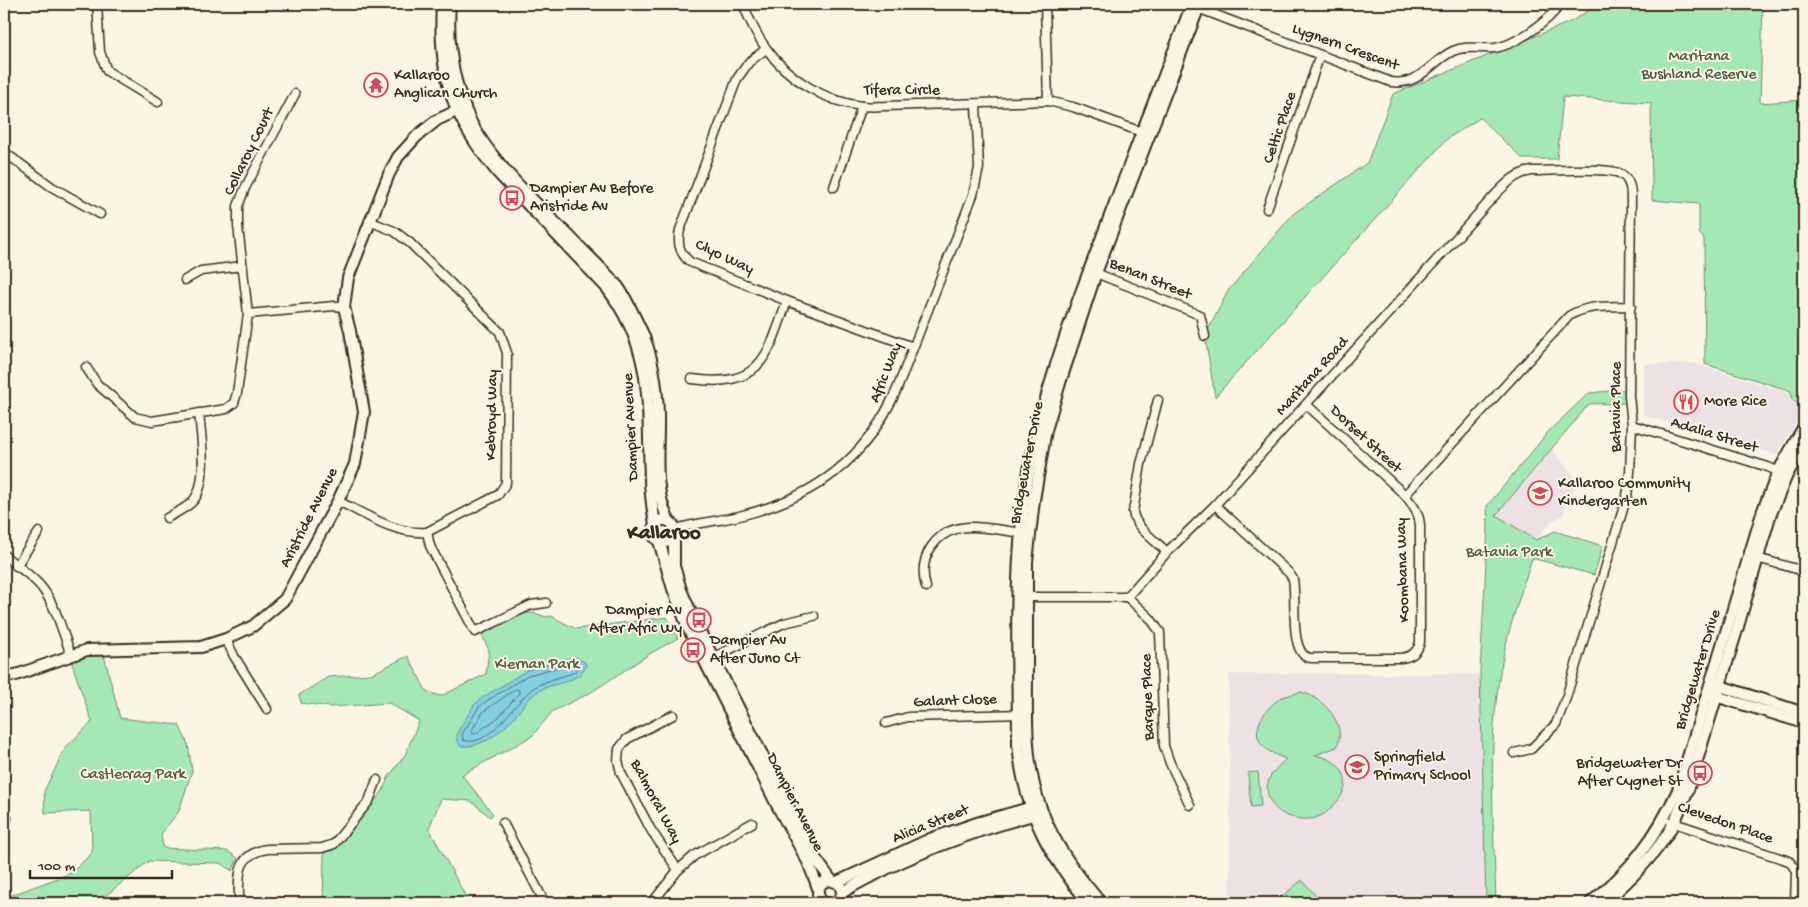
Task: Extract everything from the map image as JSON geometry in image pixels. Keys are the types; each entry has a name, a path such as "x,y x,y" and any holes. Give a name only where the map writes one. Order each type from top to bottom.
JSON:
{"street":[{"path":"97,4 100,52 107,71 158,102"},
{"name":"Dampier Avenue","path":"442,4 440,36 443,63 452,99 495,156 520,185 620,289 642,334 654,371 658,414 658,487 673,529 676,578 709,659 778,807 808,862 818,888 818,896 824,903"},
{"name":"Dampier Avenue","path":"450,4 449,28 452,62 460,92 461,109 481,154 601,281 618,303 630,327 643,364 649,397 650,481 654,525"},
{"name":"Tifera Circle","path":"743,4 755,31 766,49 798,80 833,98 862,106 1048,101 1073,107 1146,134"},
{"path":"1045,4 1048,101"},
{"name":"Lygnern Crescent","path":"1195,5 1391,82 1408,82 1454,50 1470,47 1497,47 1516,41 1545,21 1560,4"},
{"name":"Bridgewater Drive","path":"1089,903 1072,883 1048,846 1036,809 1022,714 1023,597 1027,562 1025,533 1034,500 1046,430 1093,272 1195,5"},
{"name":"Clyo Way","path":"766,49 749,62 737,79 680,230 678,245 684,257 690,262 787,301 913,347"},
{"name":"Celtic Place","path":"1267,209 1320,55"},
{"name":"Collaroy Court","path":"199,413 226,409 234,403 248,314 238,226 238,206 245,188 295,94"},
{"name":"Afric Way","path":"673,529 738,517 776,506 814,489 847,462 887,412 975,187 979,157 976,104"},
{"path":"834,187 862,106"},
{"name":"Aristride Avenue","path":"4,677 16,675 87,650 202,647 226,639 253,626 285,599 338,501 355,464 364,412 344,307 348,278 389,174 398,157 412,141 432,124 461,109"},
{"path":"4,152 52,188 100,214"},
{"name":"Maritana Road","path":"1127,597 1167,552 1215,505 1307,405 1511,179 1532,170 1602,171 1618,173 1624,177"},
{"name":"Batavia Place","path":"1514,753 1531,749 1556,724 1560,715 1627,496 1632,426 1629,396 1631,188 1624,177"},
{"name":"Kebroyd Way","path":"370,221 394,231 410,243 500,332 507,353 506,483 498,495 427,532"},
{"path":"185,280 201,271 242,266"},
{"name":"Benan Street","path":"1093,272 1200,316 1205,336"},
{"path":"692,379 718,382 738,378 759,365 770,349 787,301"},
{"path":"248,314 334,306 344,307"},
{"name":"Koombana Way","path":"1215,505 1289,573 1293,579 1296,638 1299,652 1303,656 1311,658 1401,658 1414,654 1420,642 1420,519 1416,508 1405,495 1569,316 1590,307 1631,306"},
{"path":"86,367 97,384 135,417 152,421 199,413 203,472 199,491 193,502 167,518"},
{"path":"1158,400 1142,464 1133,512 1138,525 1167,552"},
{"name":"Dorset Street","path":"1307,405 1405,495"},
{"name":"Adalia Street","path":"1632,426 1768,467 1782,473"},
{"name":"Bridgewater Drive","path":"1604,903 1647,861 1670,820 1678,790 1713,690 1753,557 1766,503 1804,426"},
{"name":"Bridgewater Drive","path":"1782,473 1804,444"},
{"path":"338,501 400,530 414,533 427,532 430,546 475,632 531,605 546,603"},
{"path":"661,520 673,529 666,542 659,541 654,535 654,525 661,520"},
{"path":"926,587 923,566 926,554 936,542 951,532 972,527 1025,533"},
{"path":"16,566 39,532"},
{"name":"Dampier Avenue","path":"659,541 673,589 689,630 709,659 813,855 834,881 841,886 840,900"},
{"path":"4,555 16,566 28,573 43,588 54,610 71,655"},
{"path":"1753,557 1804,571"},
{"path":"1023,597 1127,597"},
{"name":"Barque Place","path":"1127,597 1150,618 1160,632 1164,746 1190,805"},
{"path":"709,659 784,623 814,616"},
{"path":"226,639 234,656 267,709"},
{"path":"1713,690 1804,713"},
{"path":"1713,690 1804,723"},
{"name":"Galant Close","path":"886,723 908,717 1022,714"},
{"name":"Balmoral Way","path":"673,715 627,740 619,749 618,760 621,774 652,830 678,870"},
{"path":"239,903 239,874 242,866 251,854 258,850 322,848 334,844 369,801 376,780"},
{"name":"Bridgewater Drive","path":"1036,809 1066,860 1101,903"},
{"name":"Alicia Street","path":"818,888 823,882 834,881 930,839 1036,809"},
{"name":"Alicia Street","path":"840,900 858,883 926,850 1036,809"},
{"name":"Bridgewater Drive","path":"1590,903 1606,891 1670,820"},
{"name":"Clevedon Place","path":"1670,820 1789,862 1796,870 1795,903"},
{"path":"503,823 546,903"},
{"path":"652,903 678,870 694,856 752,823"}],"shaded area":[{"path":"1644,364 1697,364 1789,393 1791,401 1804,409 1777,455 1643,415"},
{"name":"Kallaroo Community Kindergarten","path":"1548,445 1578,481 1562,516 1550,523 1536,540 1495,515"},
{"name":"Springfield Primary School","path":"1229,674 1483,674 1485,903 1230,903"}],"green space":[{"name":"Maritana Bushland Reserve","path":"1599,4 1763,4 1760,103 1804,100 1804,400 1801,406 1792,400 1791,391 1705,364 1704,239 1699,233 1699,204 1652,200 1651,103 1563,97 1557,159 1523,159 1480,118 1447,139 1215,397 1205,336 1228,291 1293,214 1367,163 1393,94 1570,22"},
{"name":"Batavia Park","path":"1629,389 1630,403 1589,404 1496,515 1536,540 1555,531 1603,546 1594,575 1532,558 1500,671 1492,768 1496,903 1486,903 1480,672 1488,526 1487,506 1549,431 1589,393"},
{"name":"Kiernan Park","path":"525,613 535,613 546,617 551,616 576,629 667,617 678,638 651,653 590,693 553,711 532,736 462,775 493,814 490,817 471,801 441,799 429,828 469,903 385,903 380,897 364,903 323,903 324,852 333,850 383,791 388,778 405,755 419,721 389,703 331,707 301,703 299,695 328,677 371,674 408,656 427,692 441,696 486,674 489,650 481,634"},
{"name":"Castlecrag Park","path":"88,655 104,655 120,718 179,725 188,744 192,771 179,811 161,834 163,848 227,851 238,858 232,871 220,863 149,861 104,897 104,903 4,903 4,898 71,873 92,853 91,811 45,813 44,791 66,747 92,722 71,661"},
{"path":"1301,692 1318,700 1336,721 1339,730 1337,747 1315,755 1333,762 1339,767 1344,774 1345,781 1340,797 1331,808 1320,816 1306,819 1285,815 1276,809 1270,801 1267,786 1274,771 1286,759 1263,746 1258,734 1261,719 1274,703 1282,697"},
{"path":"1258,772 1261,806 1251,807 1248,773"},
{"path":"1302,880 1316,896 1308,903 1274,903"}],"water":[{"path":"575,657 586,664 583,671 578,675 537,692 491,738 476,745 460,746 457,741 457,733 474,705 482,698 527,670"}],"place":[{"name":"Kallaroo Anglican Church","path":"376,85"},
{"name":"Dampier Av Before Aristride Av","path":"512,198"},
{"name":"More Rice","path":"1686,402"},
{"name":"Kallaroo Community Kindergarten","path":"1540,493"},
{"name":"Dampier Av After Afric Wy","path":"699,620"},
{"name":"Dampier Av After Juno Ct","path":"693,650"},
{"name":"Springfield Primary School","path":"1357,767"},
{"name":"Bridgewater Dr After Cygnet St","path":"1700,773"}],"district":[{"name":"Kallaroo","path":"664,534"}]}
